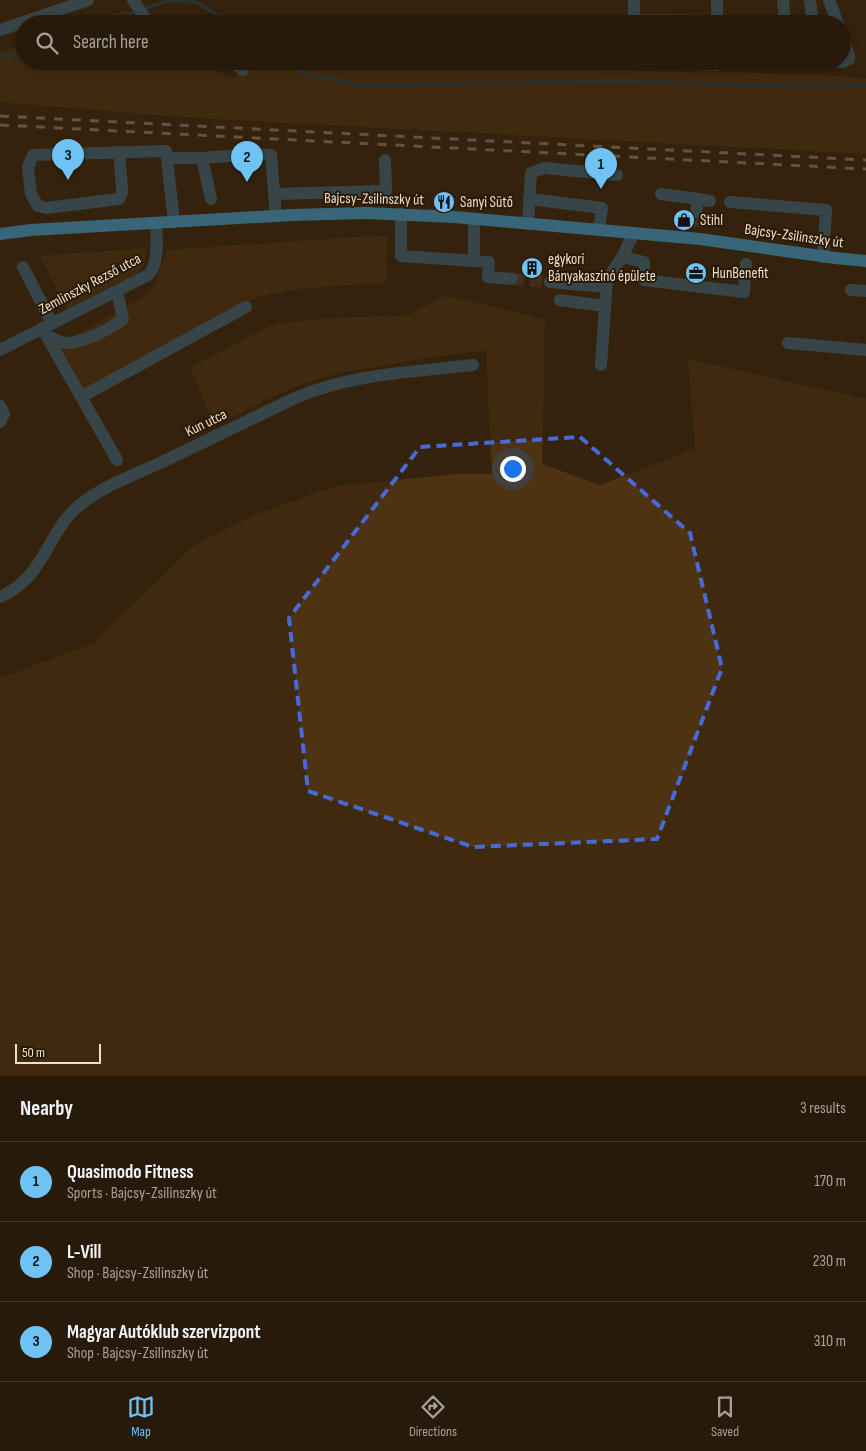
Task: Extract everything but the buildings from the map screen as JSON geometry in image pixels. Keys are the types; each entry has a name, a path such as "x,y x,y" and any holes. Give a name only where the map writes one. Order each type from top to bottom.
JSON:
{"main road":[{"name":"Bajcsy-Zsilinszky út","path":"0,234 276,216 366,213 401,214 634,233 694,233 823,257 866,260"}],"street":[{"path":"44,15 88,0"},
{"path":"634,0 634,15"},
{"path":"717,0 717,15"},
{"path":"782,0 784,15"},
{"path":"810,0 812,15"},
{"path":"829,0 835,15"},
{"path":"133,1 143,15"},
{"path":"0,30 15,25"},
{"path":"119,152 122,188 119,198 47,208 38,206 32,198 28,167 33,155 119,152 166,151 174,222"},
{"path":"167,158 271,155 276,216"},
{"path":"202,158 211,199"},
{"path":"274,194 386,192 385,160"},
{"path":"528,224 531,172 544,168 617,175"},
{"path":"662,194 701,204"},
{"path":"529,199 602,208 599,230"},
{"path":"730,202 826,210 823,257"},
{"path":"401,214 401,256 488,262 488,277 512,279"},
{"path":"474,219 474,261"},
{"name":"Zemlinszky Rezső utca","path":"0,350 46,329 152,272 156,260 156,223"},
{"path":"601,365 607,280 622,257 634,233"},
{"path":"622,257 644,262 644,280 744,292 746,264"},
{"path":"23,268 46,329 81,397 117,460"},
{"path":"550,282 606,287"},
{"path":"851,290 866,292"},
{"path":"46,329 67,343 90,337 116,325 123,319 117,292"},
{"path":"560,300 604,306"},
{"path":"81,397 246,307"},
{"path":"788,342 866,350"},
{"name":"Kun utca","path":"0,597 14,590 30,576 73,511 93,496 128,478 295,398 322,388 368,378 473,365"},
{"path":"0,406 4,414 0,422"}],"highlighted area":[{"path":"580,437 690,533 722,668 657,839 473,847 308,791 289,618 420,447"}],"shaded area":[{"path":"126,10 129,15 112,15"},
{"path":"15,47 15,70 213,70 234,79 241,70 575,70 810,74 866,79 866,154 182,117 0,102 0,52"},
{"path":"387,235 386,283 305,288 262,296 241,304 83,392 57,345 145,296 156,284 166,250"},
{"path":"146,248 144,265 138,273 67,309 40,256"},
{"path":"446,296 545,319 542,464 600,485 695,449 688,359 866,399 866,1076 0,1076 0,678 94,643 190,548 249,517 336,486 457,474 492,474 486,350 426,358 335,374 291,388 214,426 190,367 274,324 320,319 409,315"}],"waterway":[{"path":"143,9 167,1 196,2 218,15"},
{"path":"125,15 137,11"},
{"path":"0,58 15,52"},
{"path":"296,70 356,85 620,81 799,86 866,85"}],"tunnel":[{"path":"695,227 696,212"},
{"path":"512,279 550,282"}],"railway":[{"path":"0,116 866,160"},
{"path":"0,125 866,169"}],"place":[{"name":"Magyar Autóklub szervizpont","path":"68,180"},
{"name":"L-Vill","path":"247,182"},
{"name":"Quasimodo Fitness","path":"601,189"},
{"name":"Sanyi Sütő","path":"444,202"},
{"name":"Stihl","path":"684,220"},
{"name":"egykori Bányakaszinó épülete","path":"532,268"},
{"name":"HunBenefit","path":"696,273"}]}
